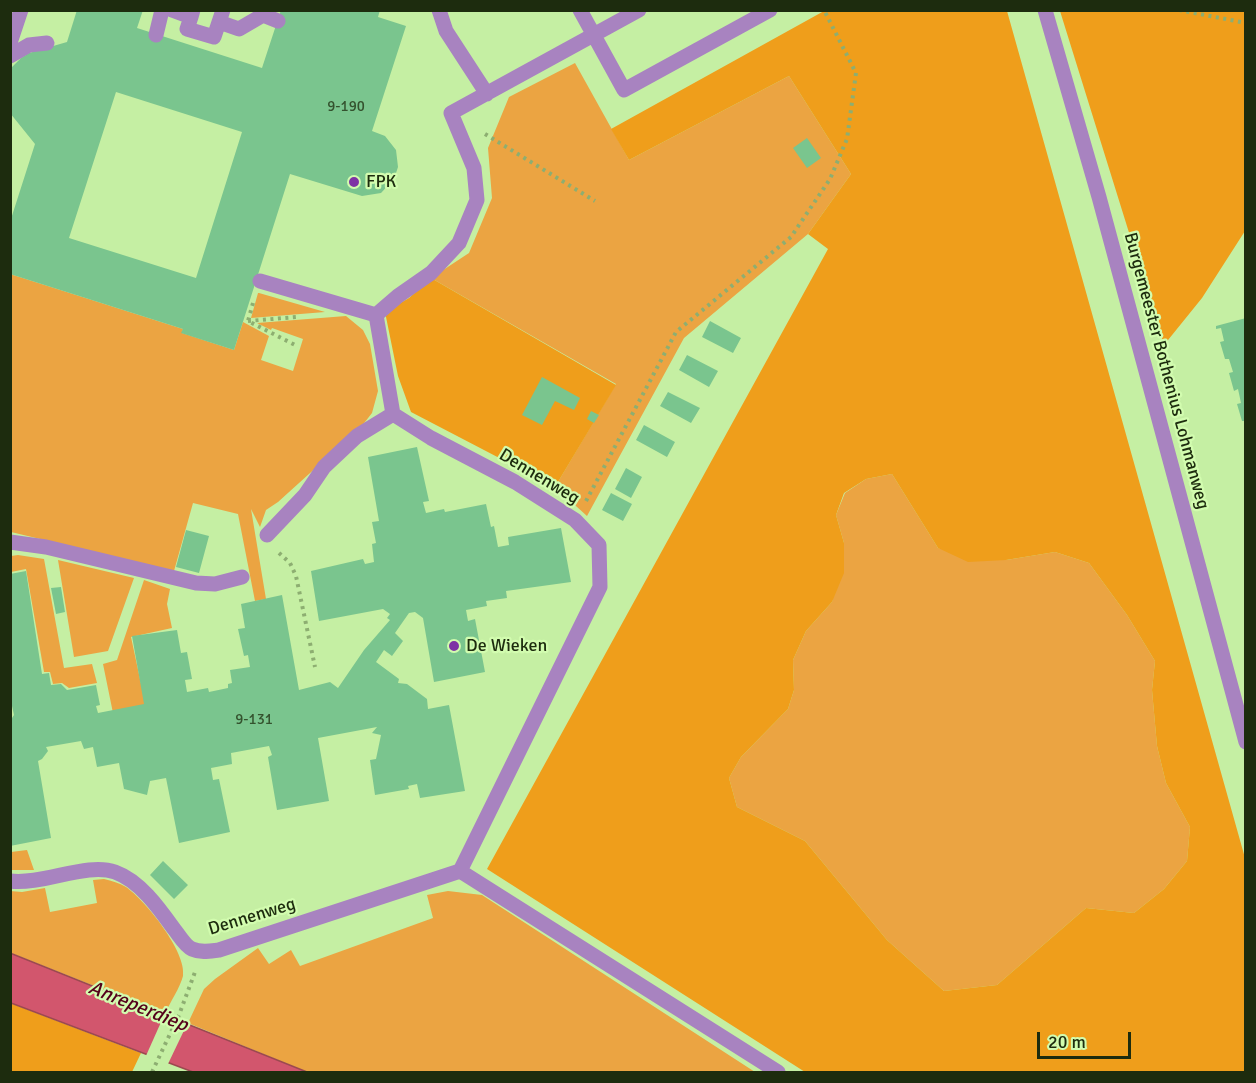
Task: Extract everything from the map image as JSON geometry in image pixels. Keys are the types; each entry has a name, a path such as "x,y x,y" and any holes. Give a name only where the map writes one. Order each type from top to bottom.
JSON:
{"street":[{"path":"10,43 21,10"},
{"path":"156,34 162,10"},
{"path":"172,10 192,14 187,29 214,37 221,16 239,29 263,15 278,21"},
{"path":"439,10 446,31 487,94"},
{"path":"580,10 624,90 770,10"},
{"path":"376,315 431,273 459,243 477,200 474,168 451,113 639,10"},
{"name":"Burgemeester Bothenius Lohmanweg","path":"1045,10 1102,208 1245,742"},
{"path":"10,56 29,45 47,43"},
{"path":"260,281 376,315"},
{"path":"267,535 305,495 332,459 357,436 393,414 376,315"},
{"name":"Dennenweg","path":"10,881 25,883 85,870 114,872 138,886 189,948 203,952 219,950 460,871 600,587 598,545 575,520 515,482 431,438 393,414"},
{"path":"10,542 46,547 196,583 215,584 242,578"},
{"path":"460,871 778,1072"}],"path":[{"path":"575,520 676,332 791,237 830,179 847,139 856,73 824,10"},
{"path":"1179,10 1245,23"},
{"path":"451,113 594,201"},
{"path":"260,281 248,321 295,345"},
{"path":"267,535 276,551 290,563 296,576 315,668"},
{"path":"152,1072 179,1015 203,952"}],"shaded area":[{"path":"824,11 1007,11 1245,858 1245,1072 805,1072 487,869 828,249 808,234 851,174 789,76 629,160 611,129","holes":["892,474 938,548 968,562 1006,560 1055,552 1089,563 1127,615 1155,661 1152,690 1157,746 1166,783 1190,827 1187,861 1164,889 1134,913 1086,908 997,985 944,991 887,940 805,841 737,807 729,778 741,757 788,709 794,690 793,660 806,631 832,602 844,573 844,543 836,515 844,493 866,479"]},
{"path":"1060,11 1245,11 1245,231 1202,298 1164,345"},
{"path":"575,63 629,160 789,76 851,174 808,234 684,338 587,516 555,487 616,384 431,278 469,253 492,198 488,148 509,97"},
{"path":"10,274 183,329 182,333 234,350 243,322 269,336 261,360 293,371 303,339 272,328 271,330 257,323 346,316 363,330 370,344 378,391 372,413 361,427 278,502 266,510 260,527 251,509 266,599 255,601 238,514 193,503 174,571 11,532"},
{"path":"431,278 616,385 555,487 411,412 398,376 385,312 409,298"},
{"path":"259,293 325,312 251,318"},
{"path":"892,474 938,548 1006,560 1055,552 1089,563 1127,615 1155,661 1152,690 1157,746 1166,783 1190,827 1187,861 1164,889 1134,913 1086,908 997,985 944,991 887,940 805,841 737,807 729,778 741,757 788,709 794,690 793,660 806,631 832,602 844,543 836,515 845,493 866,479"},
{"path":"11,556 44,559 64,668 92,664 97,683 69,688 62,683 53,684 50,672 44,672 26,569 11,572"},
{"path":"58,560 134,578 108,651 74,657"},
{"path":"144,580 170,589 167,604 172,628 131,637 146,707 113,713 103,664 117,660"},
{"path":"27,850 34,870 11,870 11,852"},
{"path":"104,879 126,887 143,903 163,927 178,954 183,976 165,1014 11,953 10,891 22,892 45,888 50,912 97,903 93,880"},
{"path":"448,891 482,895 755,1072 307,1072 188,1023 204,989 258,948 269,964 291,950 300,966 433,918 427,895"},
{"path":"10,1003 141,1053 132,1072 11,1072"}],"water":[{"name":"Anreperdiep","path":"10,953 307,1072 193,1072 11,1003"}],"pier":[{"path":"166,1011 189,1020 167,1066 145,1058"}],"building":[{"name":"FPK","path":"77,10 143,10 137,28 262,68 281,10 380,10 378,17 406,26 372,131 385,136 396,150 398,167 394,179 381,193 362,196 290,174 234,350 181,333 183,329 10,274 10,222 35,144 10,113 10,69 29,53 67,42","holes":["116,92 242,132 196,278 69,238"]},
{"path":"807,138 821,158 807,168 793,148"},
{"path":"1246,318 1246,421 1242,421 1237,404 1241,403 1238,389 1234,391 1229,373 1233,372 1229,359 1225,359 1220,342 1224,341 1221,328 1216,329 1216,326"},
{"path":"710,321 741,338 733,353 702,337"},
{"path":"687,355 718,371 709,387 679,370"},
{"path":"542,377 580,398 574,410 555,401 542,425 522,415"},
{"path":"668,392 700,408 691,423 660,406"},
{"path":"591,411 599,415 594,423 587,419"},
{"path":"644,425 675,442 667,457 636,440"},
{"name":"De Wieken","path":"417,447 429,501 423,502 426,513 444,509 445,512 486,504 498,547 509,545 508,537 561,528 571,582 506,591 507,598 486,601 487,606 466,610 468,621 475,619 485,672 434,682 423,618 415,612 409,613 395,633 403,641 392,656 384,650 376,662 399,679 398,683 407,684 427,699 428,709 449,705 465,791 420,798 417,784 408,786 409,789 375,795 370,760 376,759 381,735 372,733 377,727 318,738 329,801 277,810 268,757 272,755 269,746 231,753 232,764 211,768 213,780 219,779 230,832 179,843 166,778 150,781 147,795 124,789 119,763 97,767 93,747 84,749 81,741 46,747 48,751 38,761 51,838 10,846 10,721 14,715 12,706 10,706 10,574 26,571 42,674 49,673 51,685 61,684 67,690 96,685 100,705 96,706 98,713 144,704 132,636 177,630 181,653 187,652 192,679 185,680 187,692 208,688 209,692 228,688 228,684 232,683 230,670 250,667 248,655 244,656 238,629 245,628 241,604 282,595 299,690 330,682 338,688 364,650 390,620 387,618 390,614 383,609 319,621 311,571 363,559 365,564 374,562 372,544 376,543 372,522 379,521 368,457"},
{"path":"626,468 642,477 631,498 615,489"},
{"path":"611,493 632,504 623,521 602,510"},
{"path":"186,530 209,536 199,573 176,567"},
{"path":"61,587 65,612 56,614 51,588"},
{"path":"163,861 188,885 174,899 150,875"}],"place":[{"name":"FPK","path":"354,182"},
{"name":"De Wieken","path":"454,646"}]}
